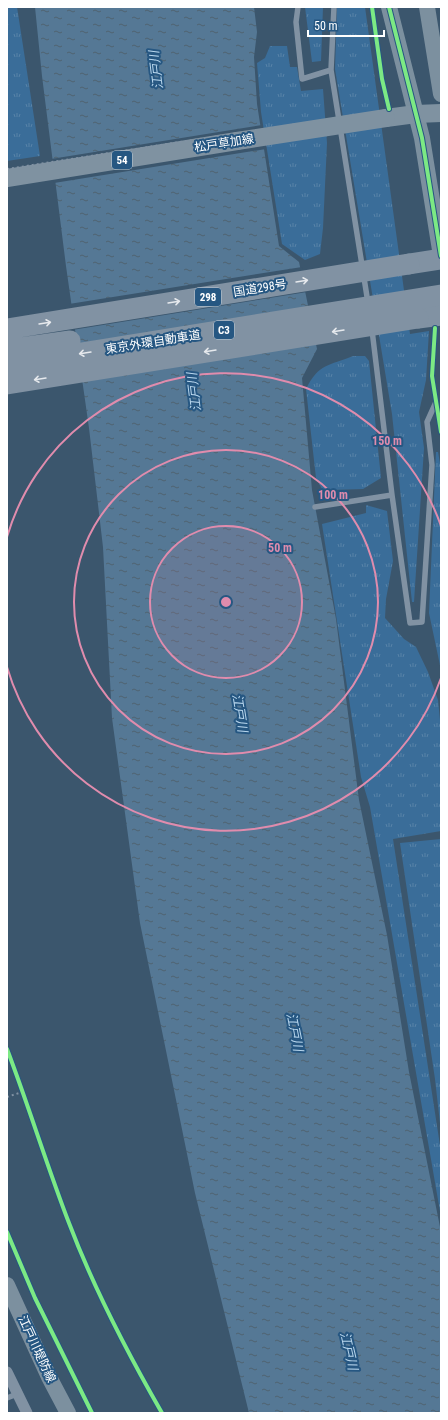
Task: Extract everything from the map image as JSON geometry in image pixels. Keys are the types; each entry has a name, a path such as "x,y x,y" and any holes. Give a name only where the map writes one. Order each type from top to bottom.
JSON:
{"highway":[{"name":"国道298号","path":"7,329 441,259"},
{"name":"東京外環自動車道","path":"7,350 441,284"},
{"name":"東京外環自動車道","path":"7,365 441,295"},
{"path":"7,384 441,315"}],"main road":[{"name":"松戸草加線","path":"7,178 386,118 416,114 441,113"}],"street":[{"path":"389,7 422,138 441,256"},
{"path":"427,7 437,43 441,94"},
{"name":"江戸川堤防線","path":"7,1285 68,1413"},
{"path":"7,1372 12,1396 27,1413"}],"lane":[{"path":"298,7 296,22 302,79 331,70"},
{"path":"334,7 331,70 369,311"},
{"path":"370,319 410,623 422,622 432,466 427,422 436,402"},
{"path":"315,507 392,495"}],"path":[{"path":"7,169 228,134"},
{"path":"7,1049 69,1224 120,1337 162,1413"},
{"path":"7,1097 22,1092"}],"green space":[{"path":"7,7 17,7 40,156 7,161"},
{"path":"305,7 323,7 321,61 312,62"},
{"path":"337,7 365,7 410,334 429,331 426,380 419,412 424,448 414,602 412,602 392,414 335,69"},
{"path":"270,46 287,46 290,67 297,67 301,91 323,89 327,143 323,228 320,254 305,260 282,244 261,112 257,63 265,58"},
{"path":"353,356 365,356 369,361 381,478 363,489 322,489 316,478 306,389 315,374 325,366"},
{"path":"436,452 438,452 441,469 441,670 429,613"},
{"path":"366,505 387,511 393,561 386,599 385,618 404,639 416,647 428,672 438,700 440,720 441,831 393,839 441,1152 441,1217 370,807 361,777 322,524 366,513"},
{"path":"441,839 441,1132 435,1079 400,843"}],"water":[{"name":"江戸川","path":"35,7 254,7 257,32 254,57 257,104 279,246 299,262 317,349 302,378 312,490 336,619 359,800 387,935 409,1072 441,1232 441,1413 249,1413 195,1193 140,923 112,718 103,547 89,428 66,266 42,76"}],"pier":[{"path":"262,125 266,149 54,183 51,159"},
{"path":"302,267 307,292 72,330 69,304"}],"cycle path":[{"path":"372,7 382,79 389,109"},
{"path":"389,7 422,138 441,256"},
{"path":"435,328 432,376 441,432"},
{"path":"7,1049 61,1202 89,1272 136,1367 162,1413"},
{"path":"7,1232 35,1298 92,1413"}]}
